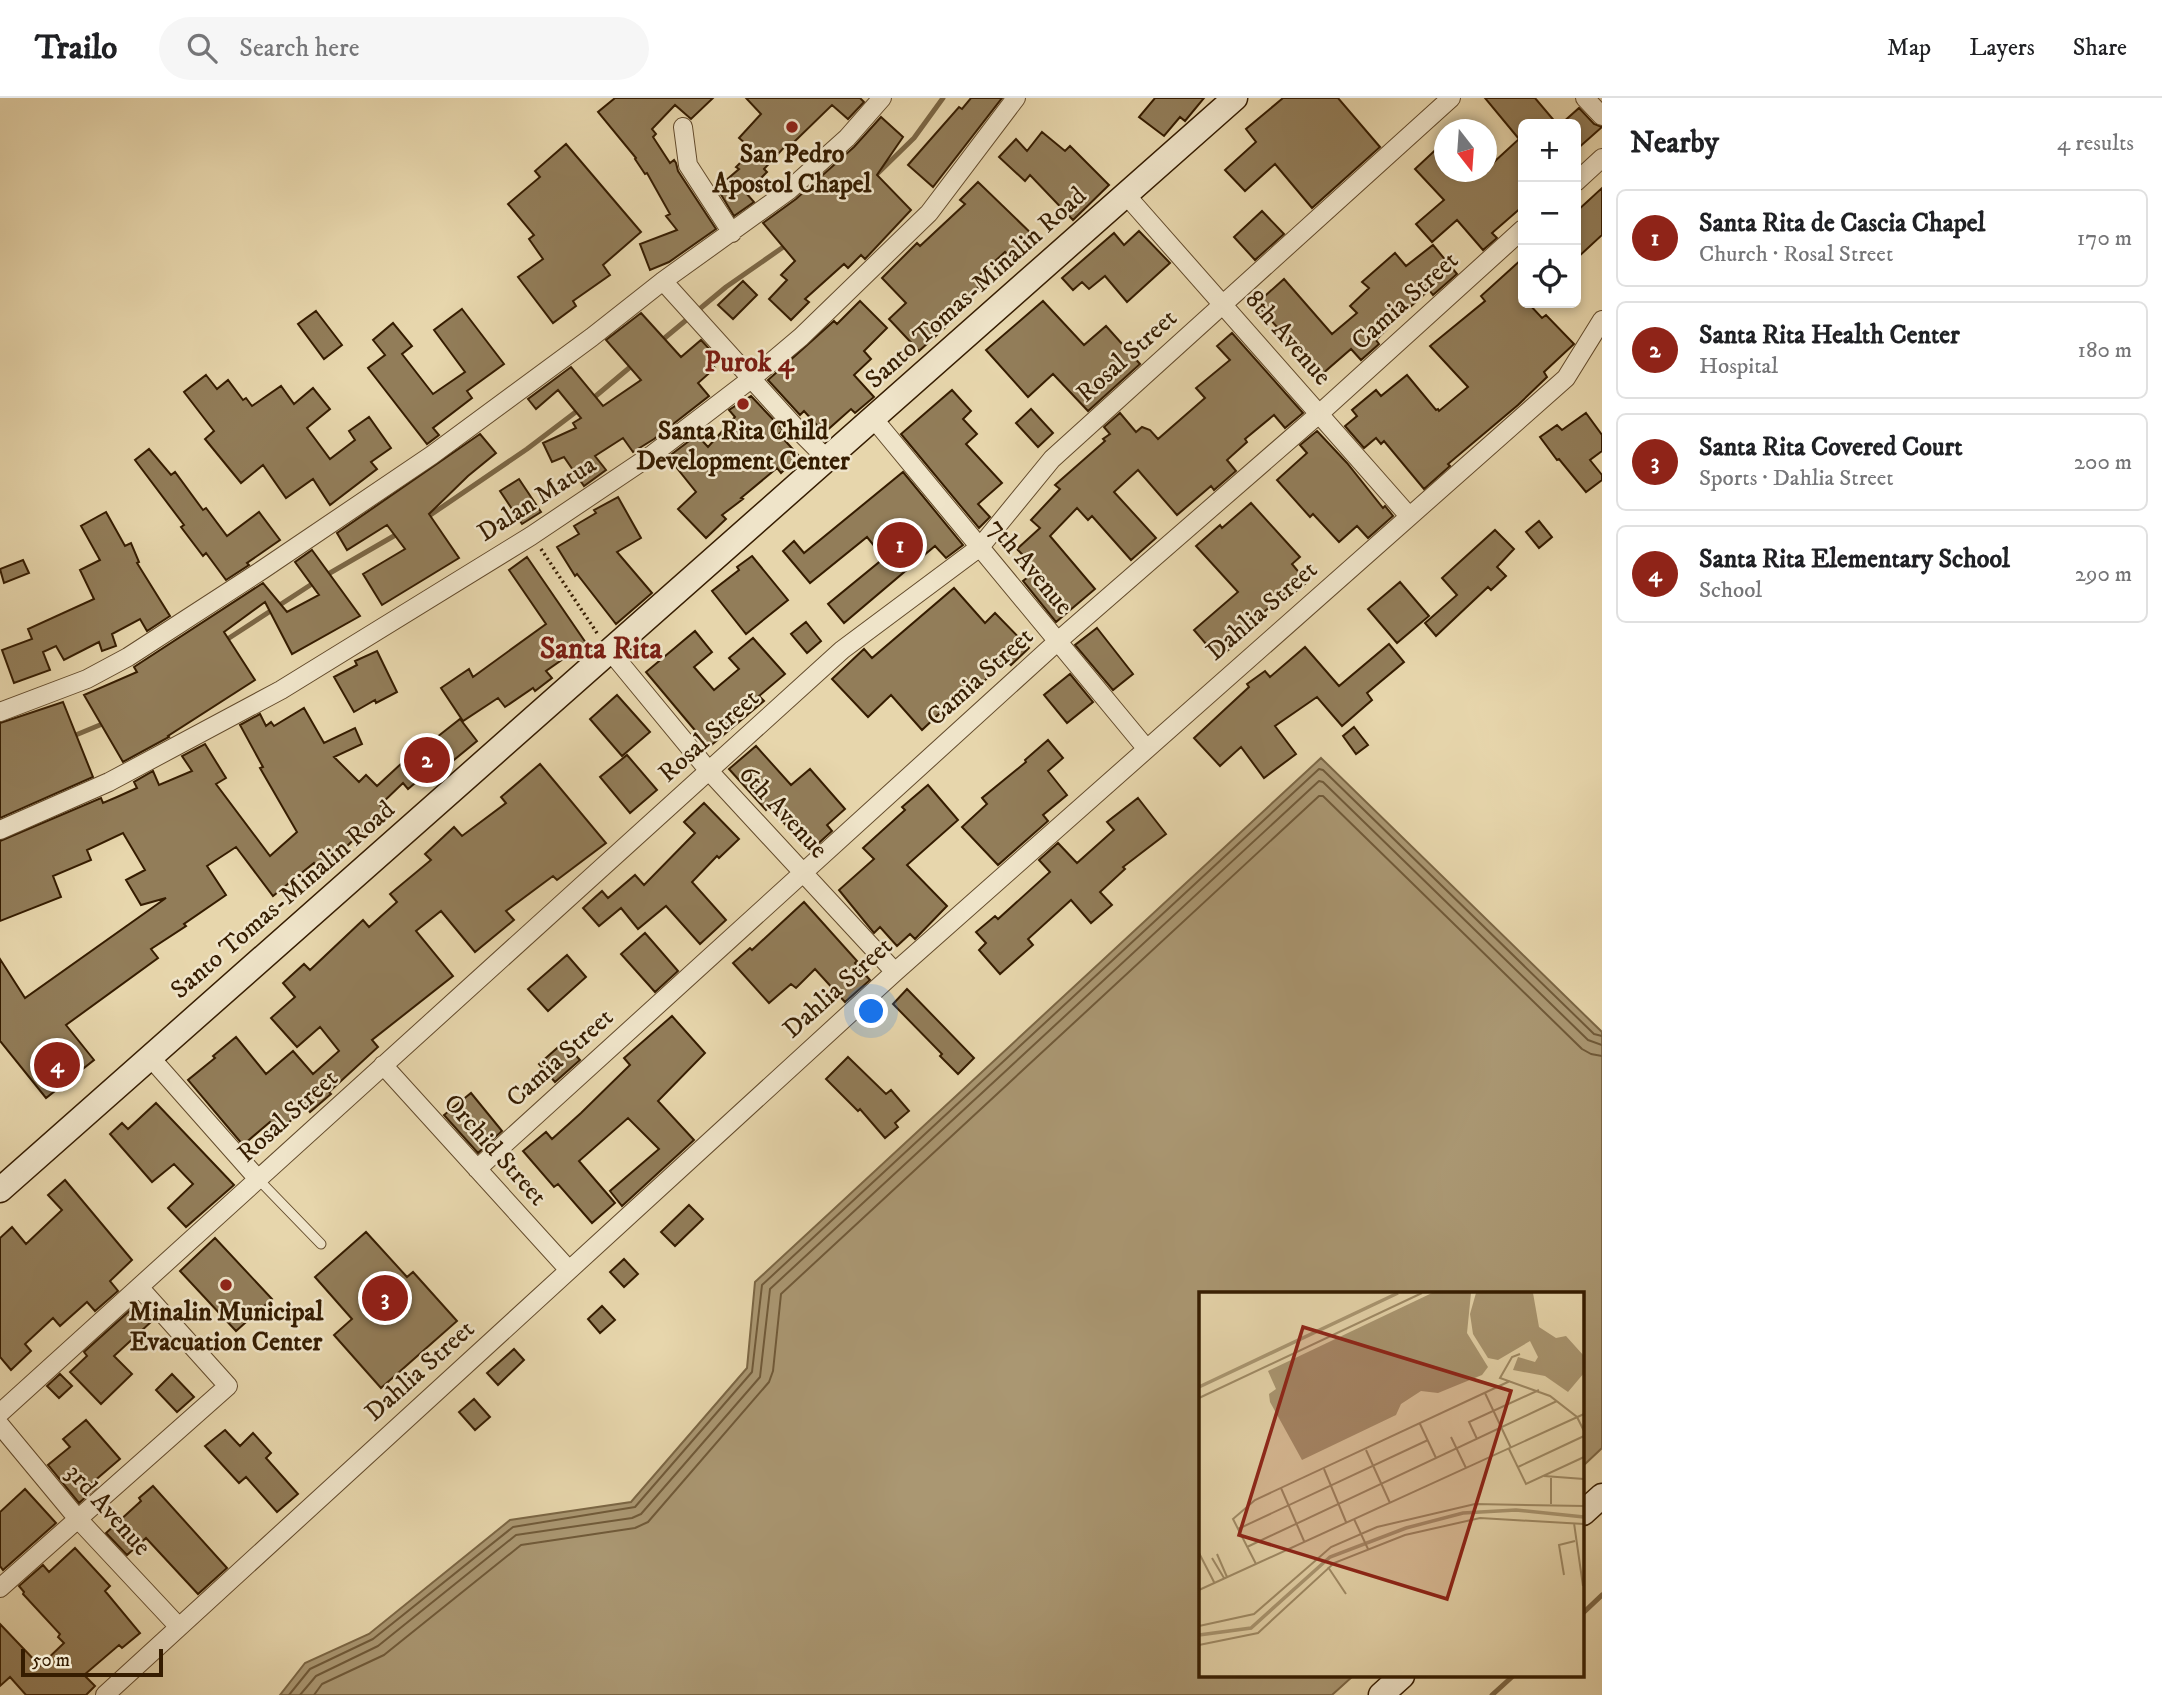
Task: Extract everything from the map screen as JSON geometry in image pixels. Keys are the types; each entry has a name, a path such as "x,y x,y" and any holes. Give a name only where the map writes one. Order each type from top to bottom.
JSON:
{"main road":[{"name":"Santo Tomas-Minalin Road","path":"0,1190 1235,98"},
{"path":"1584,1512 1602,1496"},
{"path":"1381,1695 1400,1678"}],"street":[{"path":"0,712 87,679 128,657 432,455 663,281 788,191 847,138 882,98"},
{"name":"Dalan Matua","path":"0,830 109,782 281,690 531,536 653,454 801,337 929,213 1016,98"},
{"name":"Rosal Street","path":"0,1413 842,650 979,547 1052,459 1451,98"},
{"path":"1585,98 1602,116"},
{"path":"683,127 688,165 732,233"},
{"path":"1581,177 1602,158"},
{"name":"8th Avenue","path":"1126,195 1409,516"},
{"name":"Camia Street","path":"477,1169 1058,641 1319,414 1518,234"},
{"path":"663,281 827,459"},
{"name":"Dahlia Street","path":"105,1695 895,972 1566,378 1602,320"},
{"name":"7th Avenue","path":"873,418 1146,748"},
{"name":"6th Avenue","path":"610,651 709,771 895,972"},
{"path":"150,1057 258,1179"},
{"name":"Orchid Street","path":"383,1065 569,1270"},
{"path":"0,1588 228,1386 139,1287"},
{"name":"3rd Avenue","path":"0,1425 78,1519 179,1627"}],"lane":[{"path":"258,1179 321,1244"}],"path":[{"path":"531,536 610,651"}],"water":[{"path":"1321,758 1602,1032 1602,1448 1584,1465 1584,1292 1199,1292 1199,1678 1351,1678 1332,1695 280,1695 305,1663 369,1634 510,1520 631,1502 747,1368 755,1282"}],"building":[{"path":"615,98 713,98 691,119 675,105 652,129 656,134 653,137 670,163 674,160 678,171 716,229 669,262 650,270 640,244 677,230 666,216 670,214 647,173 645,174 636,158 598,112"},
{"path":"746,98 860,98 864,102 848,119 832,105 792,144 789,142 764,169 767,172 746,193 754,202 734,216 717,188 739,169 736,167 753,150 739,138 761,114"},
{"path":"971,98 1002,98 933,187 908,165 959,107 962,109"},
{"path":"1155,98 1204,98 1185,121 1180,117 1164,136 1139,117"},
{"path":"1283,98 1338,98 1380,147 1312,208 1275,164 1245,191 1225,170 1256,142 1246,129"},
{"path":"1485,98 1535,98 1553,119 1518,119 1518,138"},
{"path":"1579,108 1594,124 1602,127 1581,146 1581,119 1567,119"},
{"path":"881,117 903,137 877,175 911,210 865,259 861,255 848,268 844,264 805,299 809,302 791,320 769,299 787,280 781,275 795,261 763,223 796,199 854,147"},
{"path":"1042,132 1065,151 1070,146 1109,185 1073,220 1030,175 1025,181 999,157 1016,139 1027,151"},
{"path":"1518,140 1518,210 1492,233 1497,238 1483,250 1457,220 1432,242 1416,224 1444,200 1415,169 1434,151 1434,182 1497,182 1497,159"},
{"path":"566,144 641,232 603,265 610,275 573,301 576,306 553,323 518,277 543,259 529,239 534,235 508,204 540,177 535,171"},
{"path":"978,182 1039,241 1016,263 1005,252 974,280 980,286 954,310 959,315 919,351 889,319 906,303 882,278 917,243 920,246 965,204 960,200"},
{"path":"1602,188 1602,235 1581,254 1581,245 1581,207"},
{"path":"1262,211 1284,234 1255,260 1234,237"},
{"path":"1139,231 1170,263 1127,302 1105,276 1089,289 1082,282 1073,290 1062,278 1114,233 1124,245"},
{"path":"1433,245 1457,274 1433,295 1429,290 1376,340 1379,344 1361,360 1351,349 1321,375 1256,304 1284,279 1332,334 1357,313 1350,306 1369,288 1362,282 1395,253 1406,266"},
{"path":"1518,263 1518,308 1533,308 1542,318 1546,315 1574,344 1544,372 1547,377 1448,464 1450,466 1424,489 1384,441 1381,444 1376,438 1364,448 1345,426 1357,416 1352,410 1376,390 1381,396 1407,375 1439,411 1468,387 1430,346 1485,301 1481,296"},
{"path":"743,281 757,295 733,319 718,305"},
{"path":"860,301 887,328 864,351 871,359 854,375 874,397 855,413 851,409 824,433 804,411 800,415 768,380 834,321 837,324"},
{"path":"1043,301 1084,345 1106,326 1140,364 1088,411 1053,374 1028,397 986,350"},
{"path":"462,309 504,364 467,391 472,398 433,428 439,435 427,444 368,368 385,355 373,340 393,323 412,346 402,354 433,394 465,372 434,330"},
{"path":"316,311 342,345 324,359 298,324"},
{"path":"641,313 681,357 701,340 713,353 707,359 715,368 698,383 709,396 633,452 623,438 595,456 606,470 584,486 564,457 552,462 543,443 576,428 573,423 581,418 558,390 536,409 528,399 571,367 603,406 641,380 606,340"},
{"path":"1232,333 1303,413 1285,428 1274,415 1245,439 1247,442 1227,460 1236,471 1214,490 1211,486 1177,515 1138,470 1114,492 1156,538 1131,560 1092,516 1088,520 1077,508 1050,536 1095,589 1056,622 1023,581 1037,570 1017,549 1040,528 1031,520 1060,489 1055,485 1105,441 1103,439 1110,434 1104,427 1120,413 1136,432 1142,427 1150,430 1158,439 1205,398 1196,388 1230,360 1217,346"},
{"path":"206,375 217,389 228,380 243,400 246,398 252,406 281,386 294,404 313,388 330,409 307,428 330,459 355,440 349,431 369,417 391,448 371,462 377,469 330,505 313,479 286,498 263,465 241,483 205,439 214,431 184,392"},
{"path":"952,390 971,411 963,419 977,434 966,444 1002,483 978,504 990,517 979,528 901,434"},
{"path":"751,396 783,430 779,434 799,456 781,473 777,468 741,498 743,499 722,515 726,519 706,538 678,509 696,492 668,457 697,435 708,447 735,417 729,410"},
{"path":"1031,409 1053,433 1038,447 1016,423"},
{"path":"1586,413 1602,435 1602,451 1590,460 1602,475 1602,480 1586,492 1540,437 1557,425 1562,430"},
{"path":"1317,431 1383,508 1385,506 1393,516 1368,538 1357,526 1339,542 1313,514 1310,517 1277,480 1307,453 1300,445"},
{"path":"480,434 496,453 429,514 459,558 382,605 363,574 405,549 387,525 347,550 337,533"},
{"path":"149,449 171,475 175,472 203,510 206,508 227,536 259,512 280,540 226,580 206,553 203,556 181,527 184,525 135,460"},
{"path":"903,472 963,545 946,558 935,546 844,623 828,604 884,558 867,537 810,583 783,551 794,541 804,553"},
{"path":"519,479 541,512 522,524 500,491"},
{"path":"618,497 641,538 617,552 652,593 616,624 577,574 575,576 557,547 579,534 574,526 596,513 594,510"},
{"path":"1251,503 1300,557 1292,564 1307,582 1289,597 1286,593 1236,636 1240,641 1218,658 1194,630 1238,592 1196,546"},
{"path":"106,512 125,546 131,543 139,562 137,563 170,616 147,631 140,619 112,634 116,646 102,651 99,642 64,660 56,646 43,652 50,670 14,683 2,650 32,639 28,629 94,599 80,570 100,560 81,526"},
{"path":"1539,521 1552,537 1539,548 1526,532"},
{"path":"1495,530 1514,549 1497,567 1506,576 1491,590 1488,587 1436,636 1425,623 1457,595 1442,578"},
{"path":"312,550 360,616 292,654 265,602 224,632 255,680 169,737 123,762 84,695 137,672 134,667 263,583 287,612 319,595 295,562"},
{"path":"752,556 788,600 746,634 712,591"},
{"path":"527,557 586,643 546,671 552,678 535,691 533,688 505,707 498,698 463,721 441,688 469,669 473,677 546,624 509,570"},
{"path":"23,560 29,573 4,583 0,569"},
{"path":"1400,582 1429,616 1397,643 1368,609"},
{"path":"954,588 985,623 995,613 1029,648 1011,665 1006,660 978,687 973,682 922,730 891,695 868,717 832,679 864,649 872,658"},
{"path":"806,622 821,641 807,653 791,634"},
{"path":"1097,628 1133,674 1113,690 1075,645"},
{"path":"695,631 712,652 694,667 714,690 739,669 729,658 753,638 785,674 759,696 764,701 709,747 646,672"},
{"path":"1389,644 1404,662 1367,693 1372,700 1342,726 1317,697 1275,726 1296,754 1264,778 1241,747 1220,766 1194,738 1249,687 1247,684 1265,671 1270,677 1305,647 1339,686"},
{"path":"377,651 397,692 354,712 334,677 357,665 355,661"},
{"path":"1070,674 1093,702 1067,723 1044,695"},
{"path":"617,695 650,732 622,756 590,719"},
{"path":"63,702 93,777 0,818 0,723"},
{"path":"304,708 324,743 355,728 362,744 334,757 359,782 366,775 377,786 429,738 432,741 460,719 477,741 426,783 421,778 408,789 403,783 380,805 384,810 343,852 321,871 314,863 273,896 236,847 207,866 226,895 151,949 158,958 66,1025 94,1060 46,1098 0,1041 0,959 25,998 166,898 141,905 126,880 145,870 123,833 87,850 91,860 53,876 61,897 0,921 0,841 101,798 103,803 137,788 134,782 153,771 159,785 192,771 182,756 205,744 226,778 216,784 270,856 297,832 260,768 263,767 240,725 260,714 266,726 271,722 274,726"},
{"path":"1354,727 1368,745 1356,754 1343,736"},
{"path":"1048,740 1063,758 1048,771 1067,795 1043,815 1048,821 998,865 962,827 987,804 982,798"},
{"path":"756,746 791,785 810,769 845,809 827,825 832,831 810,851 769,807 766,810 729,769"},
{"path":"627,755 657,790 630,813 600,777"},
{"path":"540,764 606,843 557,880 553,876 506,911 514,920 475,952 441,911 416,931 453,976 372,1040 378,1047 310,1112 306,1107 278,1132 270,1122 243,1145 188,1080 236,1037 266,1074 293,1051 313,1074 339,1051 320,1027 297,1047 271,1018 295,997 283,983 304,964 310,970 363,920 369,927 397,902 390,894 431,860 425,854 454,827 462,836 506,803 501,797"},
{"path":"928,785 958,820 907,865 947,906 915,939 910,934 897,946 880,927 874,933 839,890 874,859 863,848 905,810 902,807"},
{"path":"1138,798 1166,834 1123,867 1125,869 1100,892 1112,905 1091,923 1071,900 1028,939 1033,945 1000,974 979,950 986,943 976,932 995,916 998,919 1050,872 1039,860 1058,843 1077,863 1114,830 1107,822"},
{"path":"704,803 739,839 719,858 717,856 692,882 726,920 700,944 666,906 638,929 621,908 599,926 583,908 602,891 608,898 635,875 644,885 695,833 684,822"},
{"path":"804,902 857,961 855,963 870,980 845,1002 815,969 796,988 791,984 769,1003 733,963 750,948 752,950"},
{"path":"645,933 678,971 655,992 621,954"},
{"path":"567,955 586,977 548,1011 528,989"},
{"path":"907,989 974,1058 958,1074 893,1004"},
{"path":"672,1016 705,1053 658,1101 694,1140 622,1206 610,1191 659,1149 628,1118 579,1161 615,1203 592,1223 558,1184 554,1187 523,1151 546,1132 552,1139 581,1113 630,1065 624,1058"},
{"path":"564,1042 580,1060 555,1082 539,1064"},
{"path":"848,1057 886,1094 891,1090 909,1111 895,1123 898,1127 885,1138 860,1109 858,1111 826,1079"},
{"path":"471,1093 502,1131 478,1153 444,1115"},
{"path":"156,1103 234,1185 186,1227 168,1208 193,1184 174,1164 152,1182 110,1134 122,1123 128,1129"},
{"path":"65,1180 132,1260 110,1281 118,1291 95,1311 87,1302 60,1326 53,1318 25,1344 31,1351 11,1370 0,1357 0,1238 12,1227 26,1244 62,1210 48,1195"},
{"path":"689,1205 703,1219 675,1246 661,1232"},
{"path":"366,1232 407,1277 413,1272 457,1321 381,1388 334,1335 352,1319 315,1277"},
{"name":"Minalin Municipal Evacuation Center","path":"215,1238 272,1299 236,1331 180,1271"},
{"path":"624,1259 638,1274 624,1287 610,1272"},
{"path":"136,1305 152,1321 114,1356 132,1374 101,1404 70,1372 87,1356 84,1352"},
{"path":"602,1306 615,1320 600,1333 588,1319"},
{"path":"514,1349 524,1360 498,1385 487,1373"},
{"path":"60,1374 72,1386 59,1398 47,1386"},
{"path":"172,1374 194,1397 177,1412 156,1390"},
{"path":"474,1399 490,1417 475,1430 459,1412"},
{"path":"86,1420 120,1459 92,1483 96,1488 79,1503 48,1465 70,1447 63,1439"},
{"path":"225,1430 240,1446 253,1433 271,1453 266,1458 298,1494 277,1512 246,1477 239,1483 205,1446"},
{"path":"153,1486 227,1568 198,1594 146,1538 127,1555 106,1533 141,1501 139,1498"},
{"path":"25,1489 56,1523 3,1570 0,1566 0,1512"},
{"path":"75,1548 110,1586 105,1591 140,1633 122,1648 119,1645 84,1675 95,1686 86,1695 26,1695 10,1677 0,1686 0,1624 40,1666 64,1643 58,1637 60,1634 23,1594 19,1586 43,1565 49,1572"}],"waterway":[{"path":"874,177 914,138 943,98"},
{"path":"661,341 726,287 789,243"},
{"path":"591,400 635,363"},
{"path":"426,518 527,449 581,408"},
{"path":"323,577 399,533"},
{"path":"223,642 315,582"},
{"path":"71,737 107,722"},
{"path":"1584,1612 1602,1595"},
{"path":"1492,1695 1511,1678"}],"place":[{"name":"San Pedro Apostol Chapel","path":"792,127"},
{"name":"Santa Rita Child Development Center","path":"743,404"},
{"name":"Santa Rita de Cascia Chapel","path":"900,545"},
{"name":"Santa Rita Health Center","path":"427,760"},
{"name":"Santa Rita Elementary School","path":"57,1065"},
{"name":"Minalin Municipal Evacuation Center","path":"226,1285"},
{"name":"Santa Rita Covered Court","path":"385,1298"}],"district":[{"name":"Purok 4","path":"749,362"},
{"name":"Santa Rita","path":"601,649"}]}
